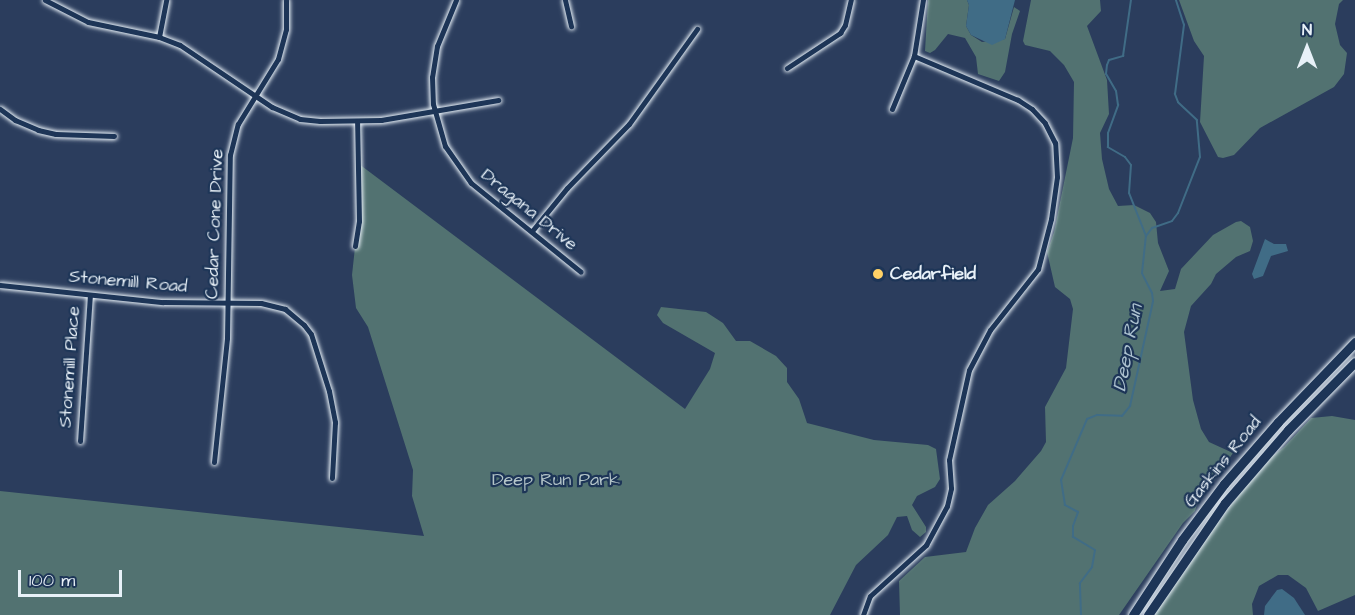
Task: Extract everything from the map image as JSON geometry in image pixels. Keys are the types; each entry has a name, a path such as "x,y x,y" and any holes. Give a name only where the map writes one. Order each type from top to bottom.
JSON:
{"main road":[{"name":"Gaskins Road","path":"1132,615 1176,548 1224,484 1278,422 1355,342"},
{"name":"Gaskins Road","path":"1148,615 1188,553 1244,481 1287,430 1355,362"}],"street":[{"path":"45,0 87,21 159,37 191,51 256,96 300,119 383,120 498,100"},
{"path":"159,37 166,0"},
{"name":"Cedar Cone Drive","path":"214,462 227,338 230,155 238,124 278,59 286,29 286,0"},
{"name":"Dragana Drive","path":"456,0 434,60 431,87 434,112 445,146 460,171 483,193 581,272"},
{"path":"565,0 571,26"},
{"path":"787,68 840,33 848,19 851,0"},
{"path":"892,109 914,56 923,0"},
{"path":"532,231 567,188 629,124 697,29"},
{"path":"863,615 870,596 926,545 947,506 951,488 949,460 969,370 990,330 1038,269 1051,219 1057,177 1055,143 1045,123 1032,109 1018,100 914,56"},
{"path":"0,110 15,120 38,130 56,134 114,136"},
{"path":"355,246 358,221 357,121"},
{"name":"Stonemill Road","path":"0,285 164,302 261,303 285,309 311,334 333,409 332,478"},
{"name":"Stonemill Place","path":"80,441 90,296"}],"green space":[{"path":"928,0 967,0 969,5 966,26 971,35 982,42 1005,39 1014,7 1020,11 1012,34 1005,72 999,81 978,74 976,57 965,38 948,34 935,50 930,53 925,51"},
{"path":"1031,0 1100,0 1101,11 1087,26 1107,80 1109,114 1100,133 1102,159 1109,189 1118,206 1134,205 1150,213 1156,222 1158,243 1169,271 1160,291 1175,289 1181,269 1213,235 1236,222 1241,221 1250,227 1253,241 1250,251 1236,257 1216,274 1211,284 1191,306 1184,332 1193,400 1201,429 1209,442 1233,453 1213,482 1201,492 1195,511 1183,523 1119,615 900,615 899,581 925,557 966,552 975,528 988,505 1015,481 1041,451 1046,442 1045,407 1066,368 1073,309 1070,299 1055,287 1047,252 1054,232 1073,138 1074,82 1064,65 1050,51 1025,45 1023,41"},
{"path":"1179,0 1343,0 1339,4 1335,24 1340,45 1347,53 1344,74 1334,87 1260,128 1234,155 1218,157 1200,122 1204,56 1194,41"},
{"name":"Deep Run Park","path":"359,164 685,409 710,369 715,353 663,323 657,315 661,307 706,312 723,323 736,341 750,341 776,356 787,368 787,382 799,399 807,423 874,440 928,445 936,449 940,479 935,487 917,496 912,505 926,527 926,532 920,537 912,530 907,516 897,517 888,535 856,565 830,615 0,615 0,491 424,536 412,496 413,470 368,327 356,308 352,275 361,192"},
{"path":"1332,416 1355,420 1355,595 1318,611 1306,588 1288,575 1278,575 1259,586 1252,604 1253,615 1153,615 1214,526 1265,462 1284,447 1311,418"}],"water":[{"path":"967,0 1015,0 1005,39 992,45 971,35 966,26 969,5"},
{"path":"1265,239 1274,244 1286,244 1288,251 1271,256 1263,276 1254,279 1252,274"},
{"path":"1282,589 1294,598 1305,615 1264,615 1265,606 1277,590"}],"waterway":[{"name":"Deep Run","path":"1081,615 1080,583 1092,567 1095,550 1073,537 1073,526 1078,512 1065,505 1061,480 1087,419 1097,415 1122,416 1130,406 1153,301 1152,293 1142,273 1146,236 1129,193 1131,165 1125,157 1108,147 1108,133 1118,105 1116,91 1106,74 1107,65 1109,60 1123,56 1131,0"},
{"name":"Deep Run","path":"1146,236 1152,228 1172,221 1178,213 1200,157 1197,120 1178,102 1175,94 1184,25 1176,0"}],"place":[{"name":"Cedarfield","path":"878,274"}]}
